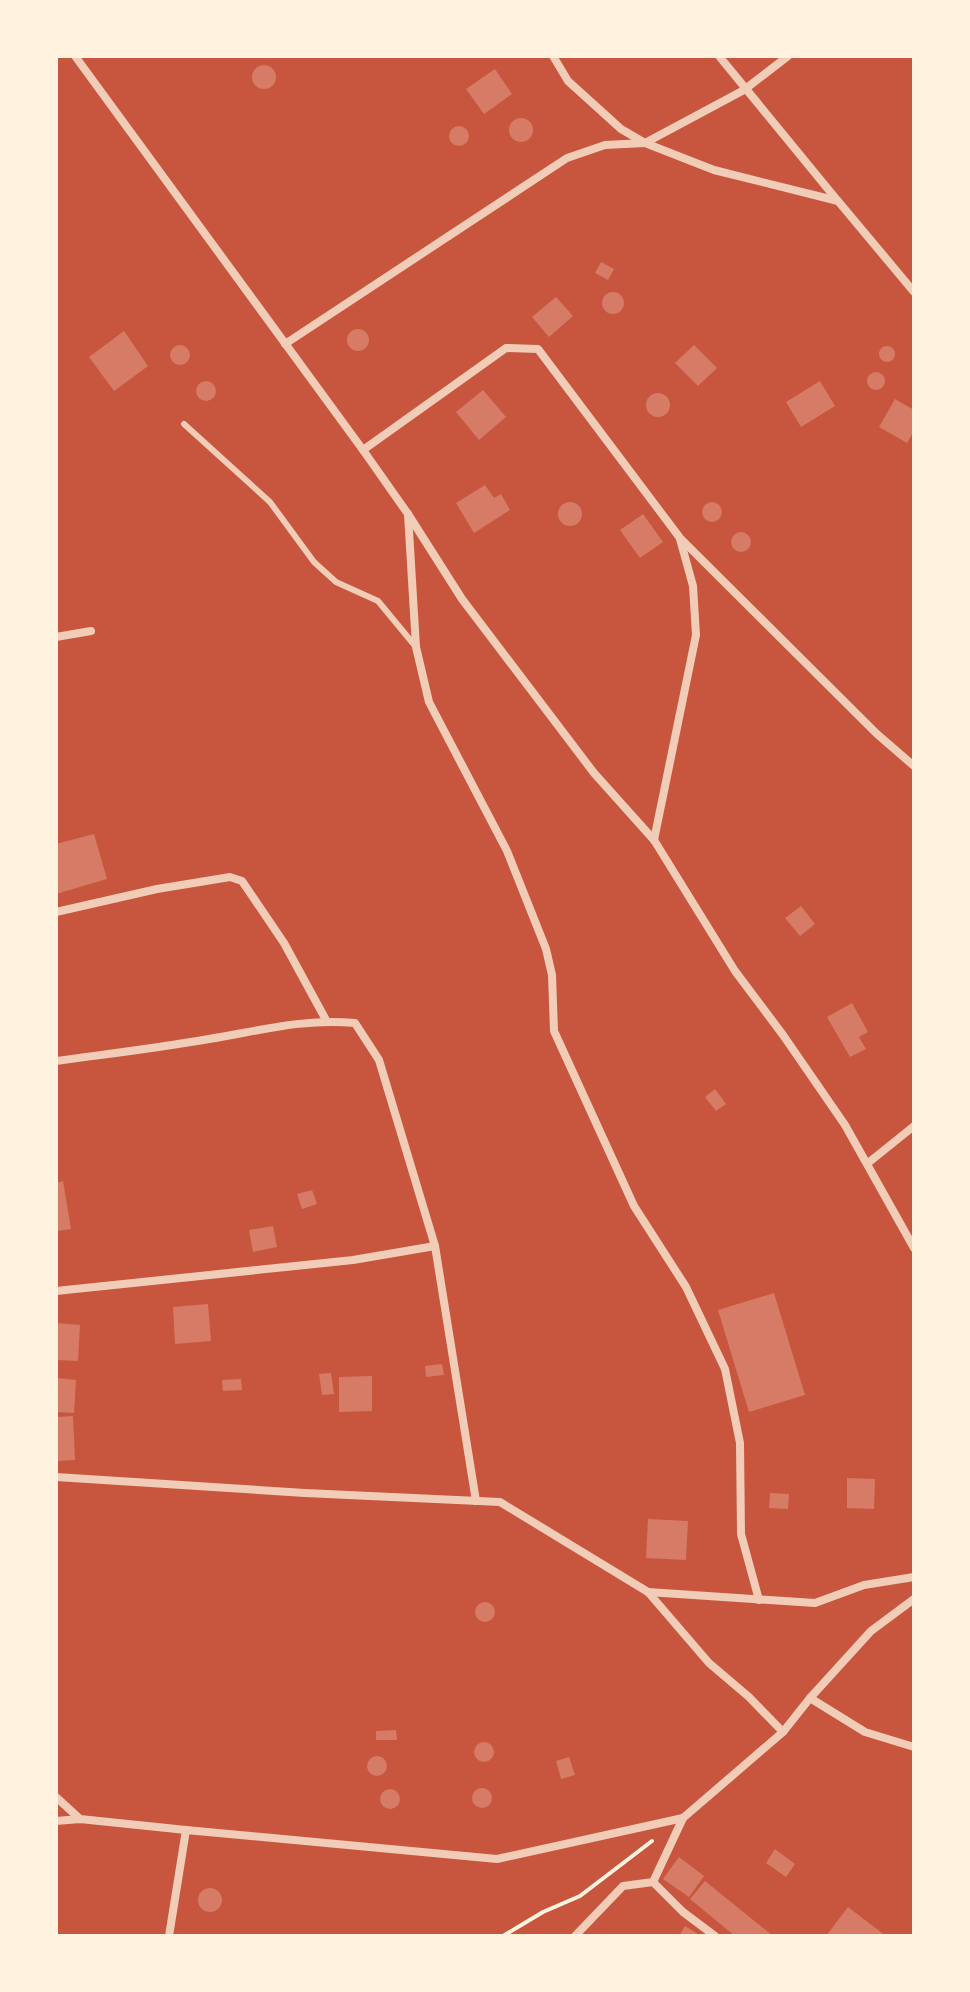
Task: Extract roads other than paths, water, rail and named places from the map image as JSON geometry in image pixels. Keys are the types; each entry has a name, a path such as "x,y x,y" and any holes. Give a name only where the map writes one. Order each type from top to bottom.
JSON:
{"street":[{"path":"75,56 363,450 462,599 594,773 654,840 735,971 845,1125 914,1248"},
{"path":"553,56 568,81 621,129 645,143 714,170 838,201"},
{"path":"719,56 914,292"},
{"path":"285,344 567,158 605,145 645,143 744,90 788,56"},
{"path":"363,450 506,348 538,349 680,538 877,734 914,766"},
{"path":"408,514 416,647 429,702 507,851 546,949 552,975 554,1031 634,1206 686,1287 725,1369 740,1443 741,1534 759,1600"},
{"path":"654,840 696,635 693,586 680,538"},
{"path":"56,637 91,631"},
{"path":"56,912 157,889 230,877 242,881 284,943 326,1020"},
{"path":"56,1061 210,1039 295,1022 326,1020 355,1023 379,1060 435,1246 476,1501"},
{"path":"868,1163 914,1126"},
{"path":"56,1291 353,1260 435,1246"},
{"path":"56,1477 500,1502 648,1592 709,1663 749,1697 783,1732"},
{"path":"648,1592 815,1603 864,1585 914,1577"},
{"path":"653,1882 683,1818 783,1732 871,1631 914,1599"},
{"path":"810,1698 865,1732 914,1747"},
{"path":"56,1797 80,1819"},
{"path":"56,1821 80,1819 497,1859 683,1818"},
{"path":"169,1936 186,1830"},
{"path":"575,1936 623,1886 653,1882"},
{"path":"653,1882 683,1912 715,1936"}],"lane":[{"path":"184,424 270,502 314,562 336,582 378,601 416,647"}]}
